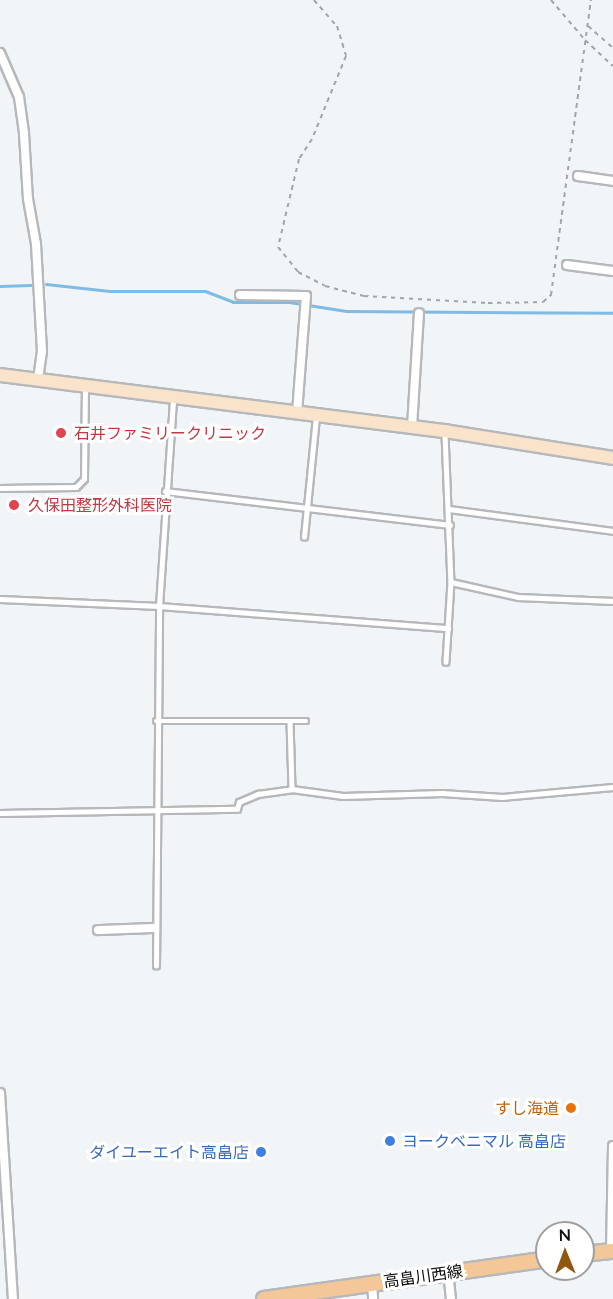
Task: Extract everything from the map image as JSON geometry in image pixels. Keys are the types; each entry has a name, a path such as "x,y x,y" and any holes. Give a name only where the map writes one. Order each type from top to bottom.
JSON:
{"main road":[{"path":"595,1253 612,1251"},
{"name":"高畠川西線","path":"264,1299 448,1271 535,1260"}],"street":[{"path":"0,53 19,97 24,134 28,199 36,244 42,351 38,378"},
{"path":"578,176 613,181"},
{"path":"567,265 613,271"},
{"path":"240,295 306,296 297,413"},
{"path":"412,427 418,313"},
{"path":"0,375 38,378 316,417 445,431 613,458"},
{"path":"98,930 155,928"},
{"path":"0,1093 13,1299"},
{"path":"612,1251 613,1146"},
{"path":"448,1271 451,1299"},
{"path":"372,1283 373,1299"}],"lane":[{"path":"0,488 76,487 84,479 85,386"},
{"path":"156,966 156,721 159,606 173,398"},
{"path":"304,537 316,417"},
{"path":"445,431 451,582 446,662"},
{"path":"165,491 450,525"},
{"path":"449,509 613,531"},
{"path":"451,582 518,597 613,601"},
{"path":"0,599 159,606 448,628"},
{"path":"156,721 306,721"},
{"path":"290,721 292,789"},
{"path":"0,813 237,809 239,802 258,794 292,789 343,796 442,793 502,797 613,787"}],"path":[{"path":"314,0 337,26 346,56 312,139 299,159 278,247 298,272 325,286 364,296 488,303 543,302 551,295 591,0"},
{"path":"551,0 585,40 613,66"},
{"path":"588,25 613,48"}],"waterway":[{"path":"46,284 110,291 205,291 233,302 289,302 346,311 613,313"},
{"path":"0,286 31,285"}],"place":[{"name":"石井ファミリークリニック","path":"61,433"},
{"name":"久保田整形外科医院","path":"14,505"},
{"name":"すし海道","path":"571,1108"},
{"name":"ヨークベニマル 高畠店","path":"390,1141"},
{"name":"ダイユーエイト高畠店","path":"261,1152"}]}
